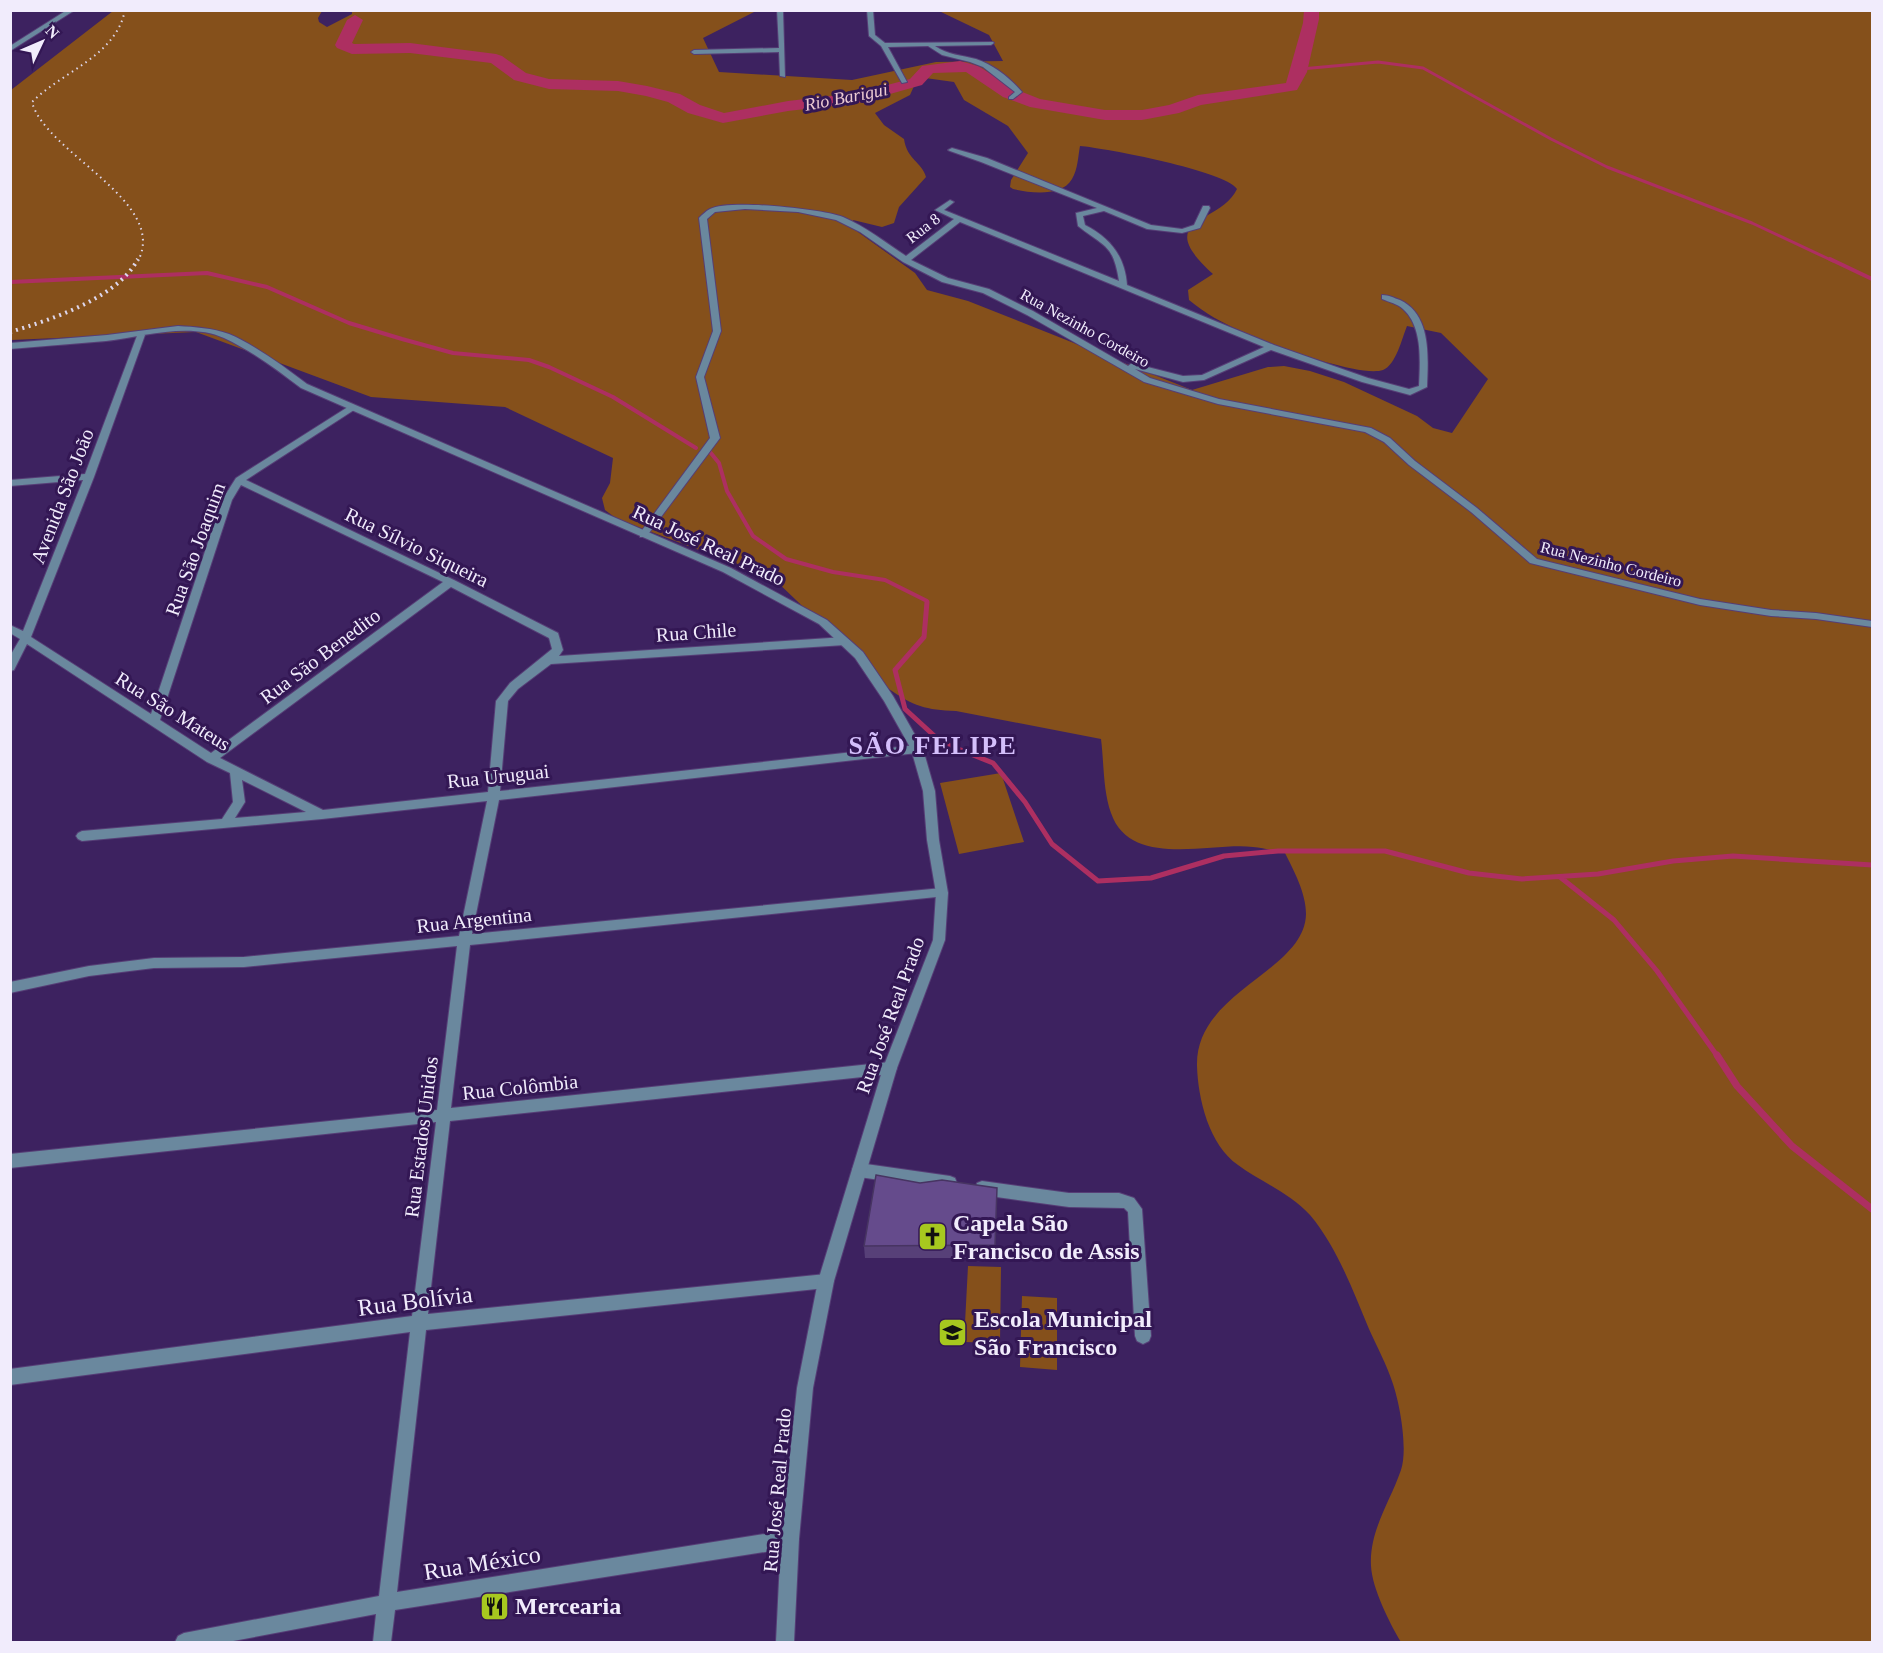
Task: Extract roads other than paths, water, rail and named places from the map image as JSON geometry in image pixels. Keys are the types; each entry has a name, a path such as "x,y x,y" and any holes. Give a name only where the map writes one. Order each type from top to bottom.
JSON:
{"street":[{"path":"10,49 72,10"},
{"path":"780,10 783,75"},
{"path":"870,10 873,36 884,45 904,82"},
{"path":"884,45 992,43"},
{"path":"928,44 951,57 972,60 1001,75 1019,92 1011,98"},
{"path":"694,52 782,50"},
{"path":"952,150 984,160 1150,227 1182,231 1197,226 1206,208"},
{"name":"Rua 8","path":"906,260 959,219 939,210 950,202"},
{"name":"Rua Nezinho Cordeiro","path":"643,535 715,438 700,376 717,331 703,218 713,210 745,207 798,210 838,218 863,230 906,260 945,280 986,291 1030,313 1147,380 1218,401 1368,430 1388,440 1412,463 1474,510 1534,561 1700,602 1771,613 1816,616 1872,624"},
{"path":"1104,209 1079,215 1082,226 1100,235 1111,247 1120,262 1123,284"},
{"path":"959,219 1123,284 1271,347 1376,383 1410,392 1423,387 1424,345 1407,307 1385,297"},
{"name":"Rua José Real Prado","path":"10,346 178,329 202,330 226,336 278,366 304,386 727,570 823,622 859,654 889,699 917,749 929,790 933,840 942,893 939,940 890,1068 826,1281 805,1389 790,1539 785,1642"},
{"name":"Avenida São João","path":"10,667 26,639 141,334"},
{"path":"1113,360 1183,379 1204,377 1271,347"},
{"name":"Rua São Joaquim","path":"154,722 227,500 239,480 351,408"},
{"path":"10,483 89,477"},
{"name":"Rua Sílvio Siqueira","path":"239,480 450,582 554,636 558,650 550,660"},
{"name":"Rua São Benedito","path":"211,759 450,582"},
{"name":"Rua São Mateus","path":"10,628 211,759 322,815"},
{"name":"Rua Chile","path":"550,660 845,641"},
{"name":"Rua Estados Unidos","path":"382,1642 464,940 494,796 502,701 509,689 550,660"},
{"name":"Rua Uruguai","path":"82,836 322,815 917,749"},
{"path":"225,822 239,802 235,771"},
{"name":"Rua Argentina","path":"10,988 89,971 154,963 244,962 942,893"},
{"name":"Rua Colômbia","path":"10,1161 890,1068"},
{"path":"859,1170 1068,1200 1119,1200 1129,1203 1135,1209 1143,1336"},
{"name":"Rua Bolívia","path":"10,1377 420,1323 826,1281"},
{"name":"Rua México","path":"184,1642 386,1603 790,1539"}],"waterway":[{"name":"Rio Barigui","path":"355,20 343,45 352,49 410,48 496,59 520,77 549,84 618,86 647,91 674,98 694,109 723,118 788,106 858,98 916,82 928,69 960,66 972,69 1009,93 1036,103 1105,115 1142,115 1173,109 1198,100 1291,87 1299,72 1304,44 1311,23 1311,10"},
{"path":"1301,69 1378,62 1423,68 1551,139 1607,167 1752,223 1833,261"},
{"path":"1830,259 1872,279"},
{"path":"10,282 207,273 267,287 349,323 402,339 453,353 529,360 549,367 613,397 696,448"},
{"path":"710,452 719,463 727,491 753,536 786,559 833,572 885,580 927,602"},
{"path":"927,602 924,637 895,670 905,709 941,742 993,763 1025,802 1052,844 1098,881 1151,878 1224,856 1278,851 1385,851 1469,873 1522,879 1598,874 1673,861 1733,856 1872,865"},
{"path":"1560,877 1614,920 1657,971 1718,1057"},
{"path":"1717,1055 1737,1086 1792,1146 1872,1209"}],"railway":[{"path":"125,10 120,26 100,51 32,102 42,121 58,140 122,198 136,218 143,239 138,261"},
{"path":"10,332 82,306 115,285 138,259"}],"place":[{"name":"Capela São Francisco de Assis","path":"932,1237"},
{"name":"Escola Municipal São Francisco","path":"953,1333"},
{"name":"Mercearia","path":"494,1606"}],"district":[{"name":"SÃO FELIPE","path":"933,745"}]}
